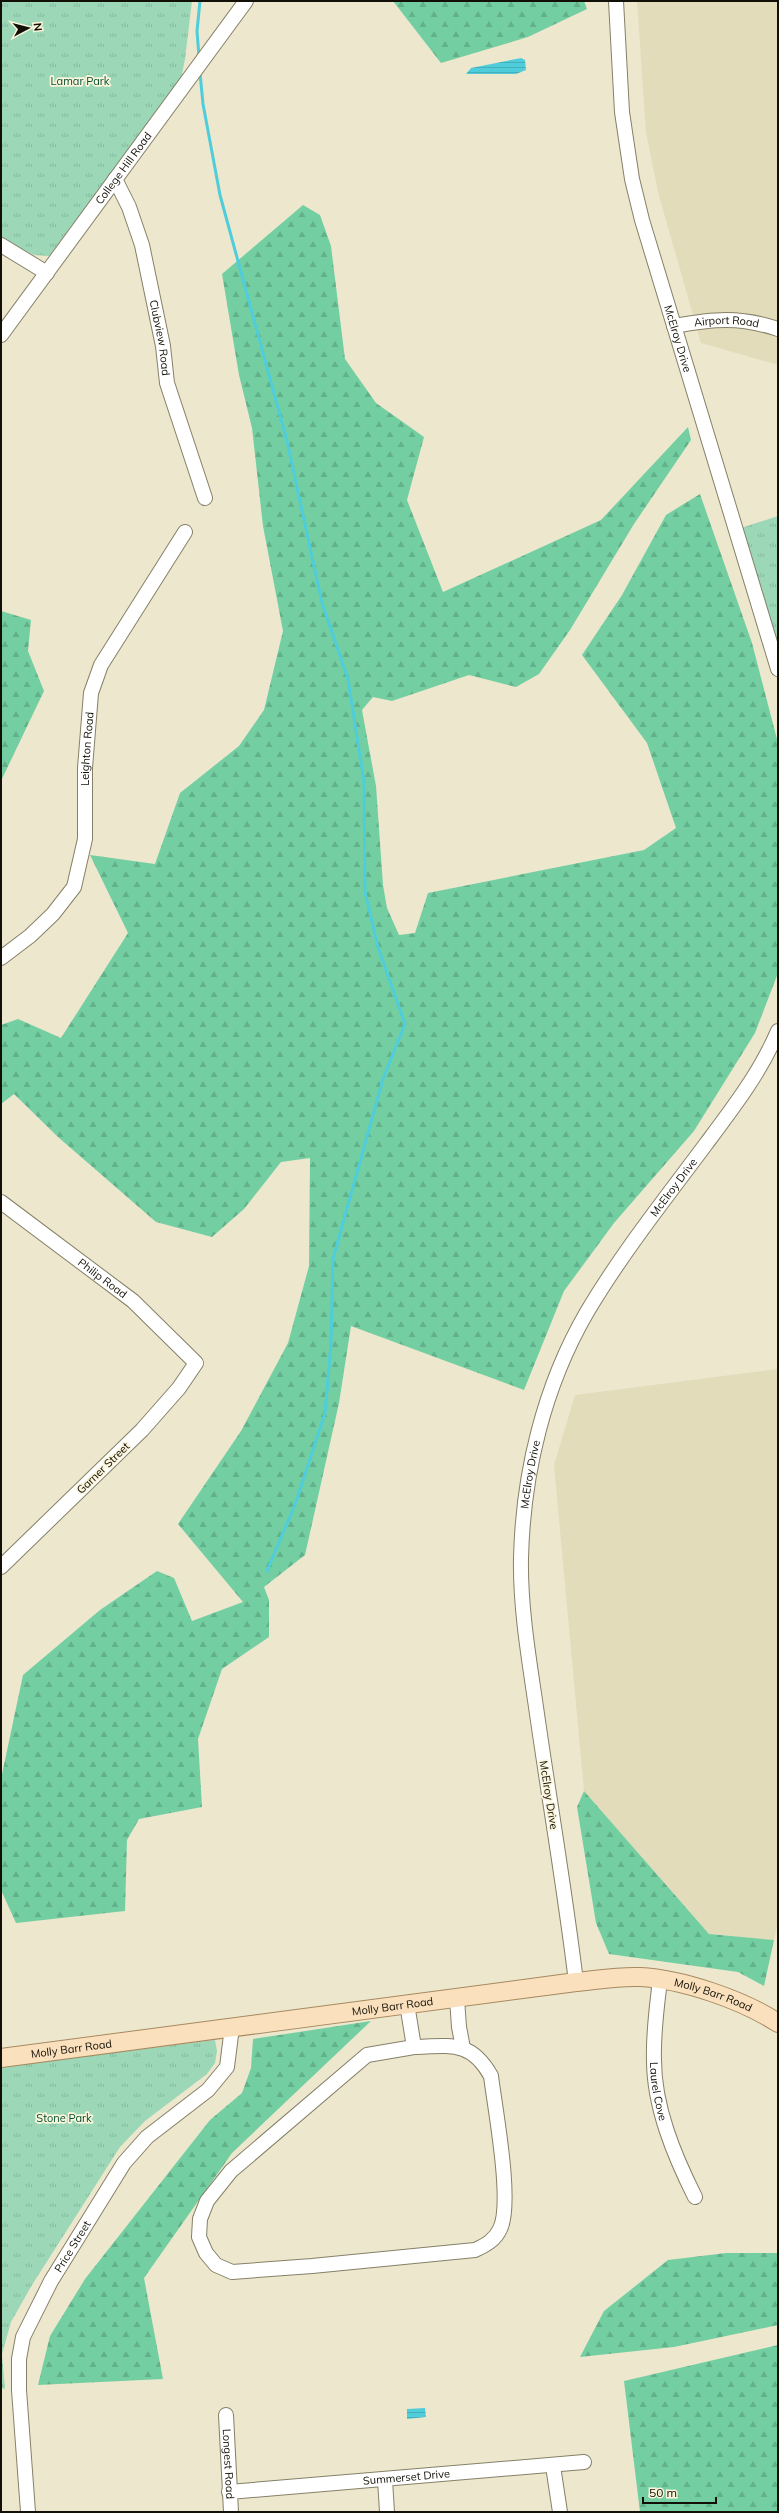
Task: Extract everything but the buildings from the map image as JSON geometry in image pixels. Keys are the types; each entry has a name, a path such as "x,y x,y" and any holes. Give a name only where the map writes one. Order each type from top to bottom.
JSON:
{"main road":[{"name":"Molly Barr Road","path":"1,2058 407,2004 457,1999 576,1982 640,1977 696,1988 778,2023"}],"street":[{"name":"College Hill Road","path":"1,336 182,86 246,1"},
{"name":"McElroy Drive","path":"616,1 622,112 632,179 674,326 778,669"},
{"name":"Clubview Road","path":"114,179 129,207 142,245 163,346 167,383 205,498"},
{"path":"1,245 47,273"},
{"name":"Airport Road","path":"674,326 714,319 740,319 778,329"},
{"name":"Leighton Road","path":"1,958 30,936 53,914 74,887 85,839 85,768 91,693 101,665 185,532"},
{"name":"McElroy Drive","path":"576,1982 528,1648 521,1561 526,1490 540,1426 561,1363 586,1314 620,1261 737,1102 766,1059 778,1031"},
{"name":"Philip Road","path":"1,1202 133,1301 196,1363"},
{"name":"Garner Street","path":"1,1566 142,1430 179,1388 196,1363"},
{"name":"Laurel Cove","path":"660,1980 654,2060 658,2094 677,2160 695,2197"},
{"path":"457,1999 459,2027 464,2048"},
{"path":"407,2004 414,2048"},
{"name":"Price Street","path":"28,2512 19,2390 19,2359 23,2337 51,2281 124,2163 147,2137 208,2090 227,2067 232,2027"},
{"path":"414,2048 464,2048 483,2062 491,2076 506,2203 500,2228 491,2242 475,2250 312,2266 232,2272 216,2265 206,2253 199,2237 200,2219 207,2201 231,2171 367,2055 414,2048"},
{"name":"Longest Road","path":"226,2415 231,2512"},
{"name":"Summerset Drive","path":"230,2492 553,2466 584,2462"},
{"path":"553,2466 560,2512"},
{"path":"385,2480 387,2512"}],"shaded area":[{"path":"637,1 778,1 778,365 701,343 659,196 646,133"},
{"path":"778,1369 778,1922 774,1940 709,1934 584,1791 554,1465 575,1395"}],"green space":[{"name":"Lamar Park","path":"1,1 192,1 181,79 49,256 34,255 1,238"},
{"path":"393,1 584,1 587,9 528,37 441,63"},
{"path":"303,205 320,215 331,246 345,359 376,403 424,437 407,500 443,592 601,520 688,427 691,440 634,524 570,630 539,674 516,687 469,675 392,701 373,697 362,710 376,786 383,885 387,908 399,935 415,933 428,893 644,850 676,828 647,743 582,655 622,595 666,515 700,494 752,643 778,743 778,973 755,1033 694,1131 614,1223 564,1291 524,1390 351,1326 339,1403 305,1555 264,1587 269,1600 269,1637 222,1669 198,1739 202,1807 139,1819 127,1840 125,1911 16,1923 1,1890 1,1779 23,1675 100,1610 157,1571 174,1578 192,1621 243,1602 178,1524 241,1431 288,1343 309,1266 310,1158 281,1162 244,1209 212,1237 156,1222 58,1137 14,1094 1,1104 1,1025 18,1019 61,1038 128,933 90,855 155,864 180,793 239,746 264,710 283,631 263,526 252,428 239,375 222,274"},
{"path":"778,516 778,644 741,528"},
{"path":"1,611 31,620 28,651 44,691 1,781"},
{"path":"584,1791 709,1934 774,1940 764,1986 738,1972 609,1954 596,1923 577,1807"},
{"path":"371,2021 232,2153 144,2278 163,2379 38,2385 50,2336 85,2279 210,2120 242,2093 251,2068 253,2039"},
{"name":"Stone Park","path":"215,2040 217,2051 215,2063 207,2074 145,2121 120,2147 32,2285 11,2322 2,2354 5,2389 1,2388 1,2059 129,2051"},
{"path":"726,2253 778,2253 778,2325 674,2347 580,2357 604,2311 668,2260"},
{"path":"778,2345 778,2512 640,2512 624,2381"}],"water":[{"path":"521,58 525,60 526,70 516,74 466,74 471,68"},
{"path":"425,2408 426,2417 407,2419 407,2409"}],"waterway":[{"path":"199,57 197,31 200,1"},
{"path":"200,73 203,104 220,195 287,441 322,603 348,679 364,782 365,892 378,947 405,1024 383,1079 333,1259 331,1344 325,1413 296,1502 267,1571"}]}
